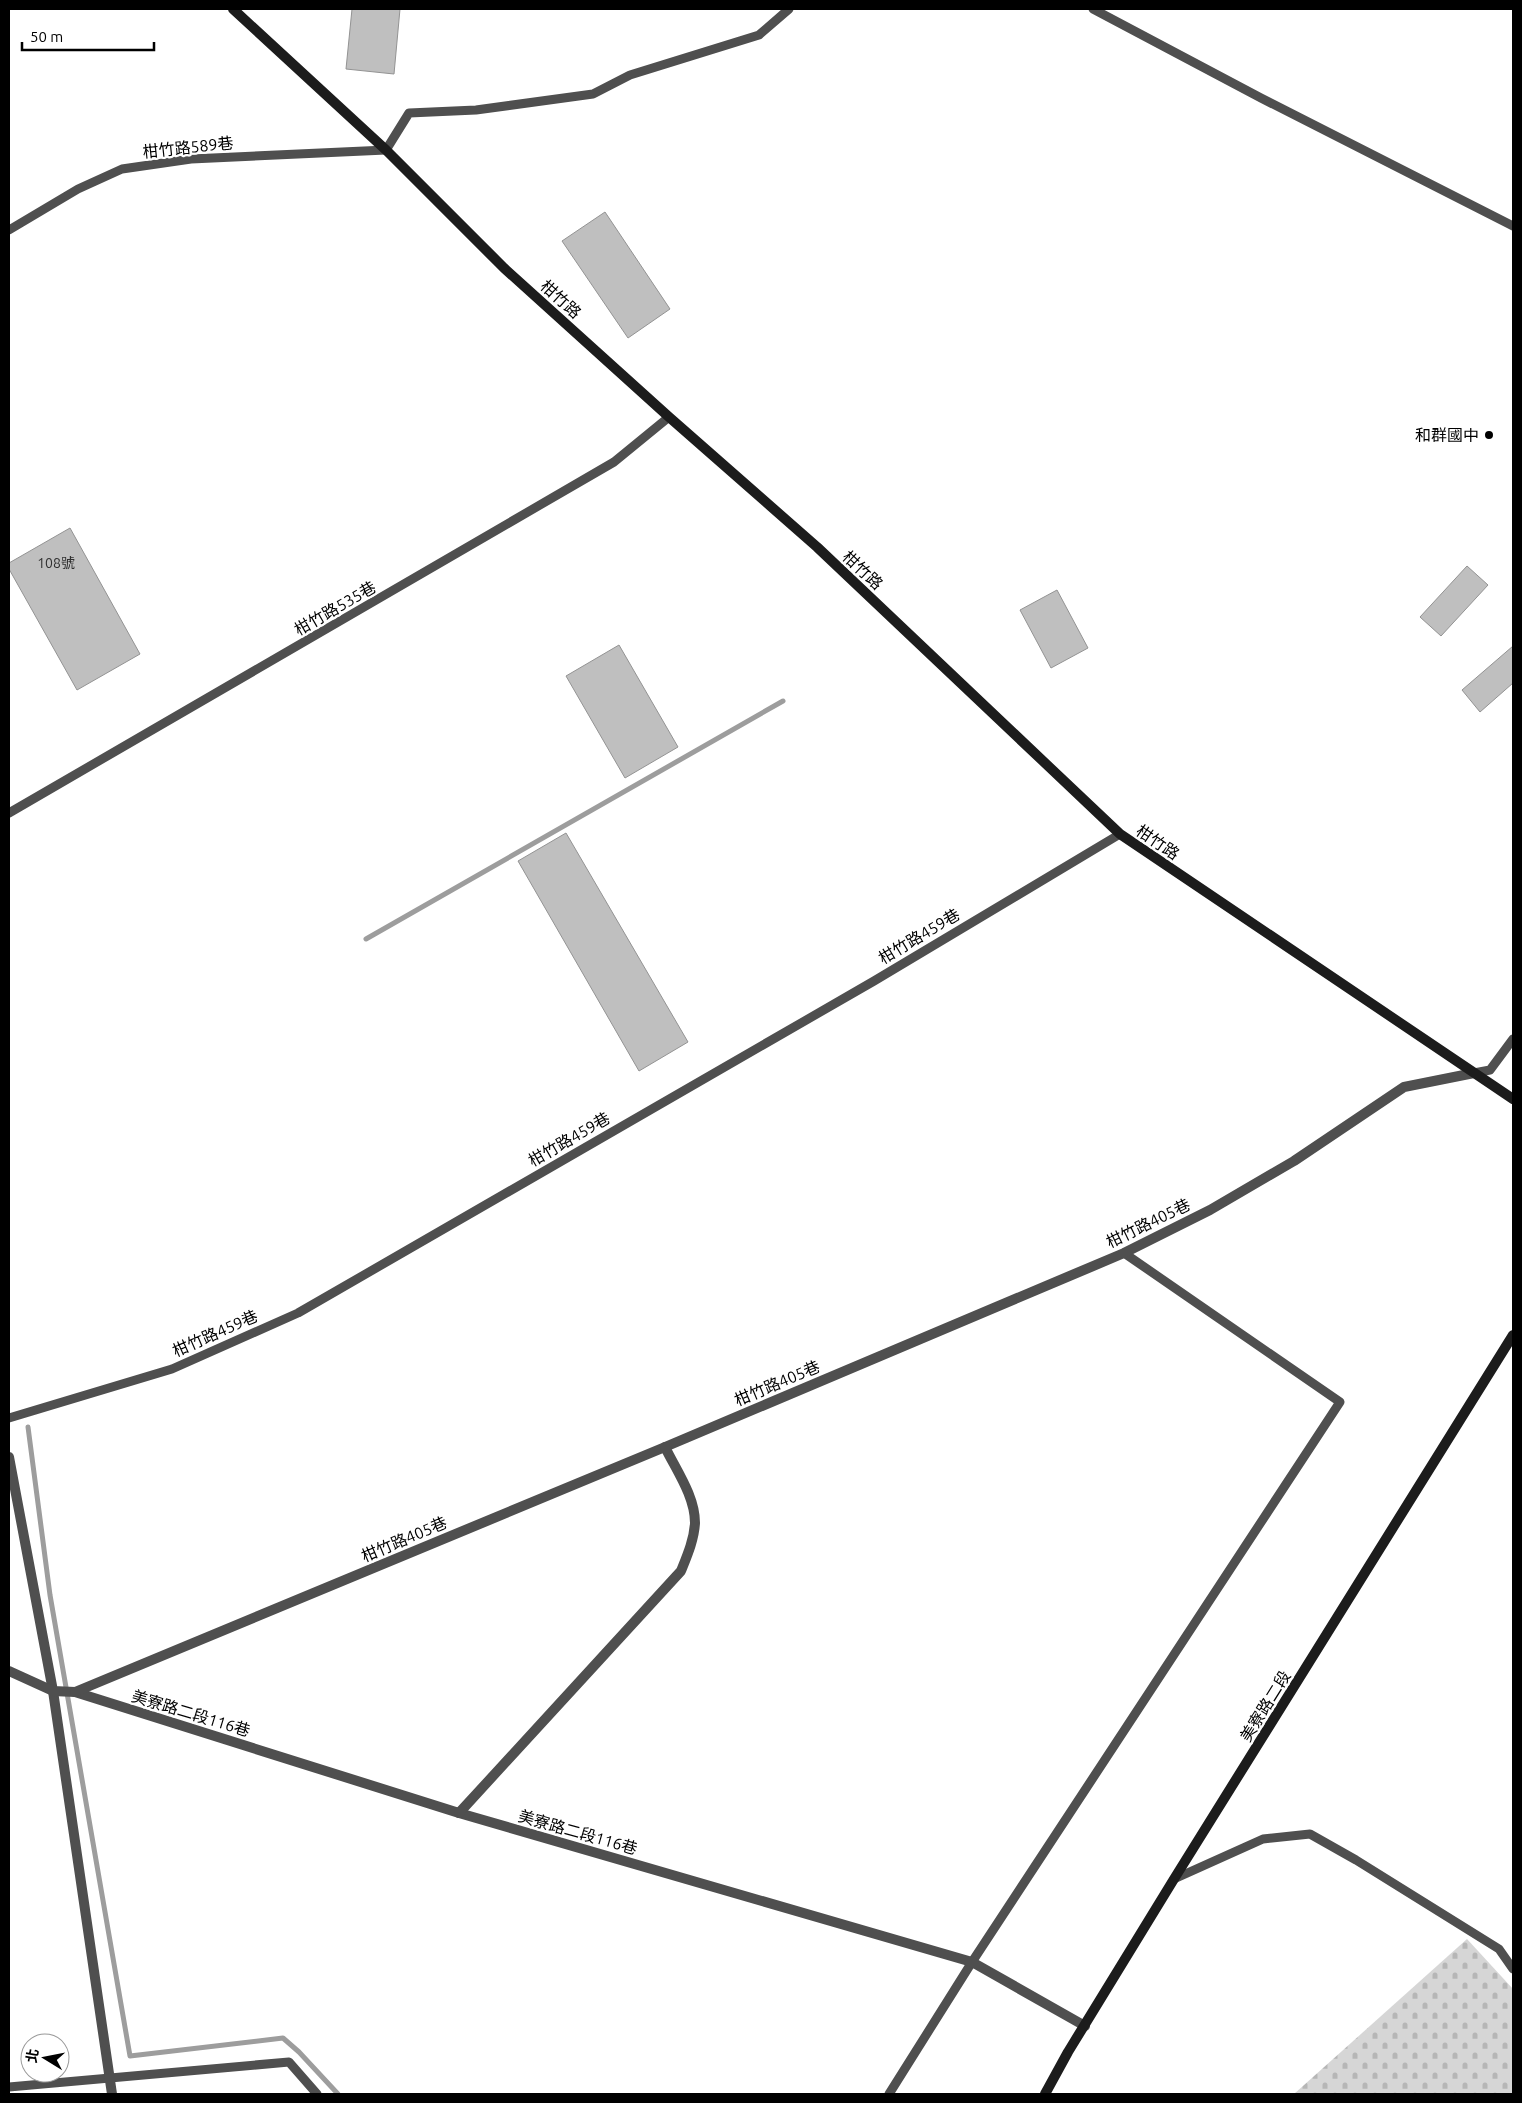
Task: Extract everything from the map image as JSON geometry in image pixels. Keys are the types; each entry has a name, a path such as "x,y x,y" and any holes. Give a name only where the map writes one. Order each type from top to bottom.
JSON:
{"street":[{"name":"柑竹路","path":"233,9 386,150 504,268 816,547 1120,834 1513,1099"},
{"name":"柑竹路405巷","path":"75,1692 665,1447 1124,1253 1210,1210 1294,1161 1404,1087 1474,1074"},
{"name":"美寮路二段","path":"1045,2094 1174,1879 1513,1335"},
{"path":"459,1813 680,1571 690,1548 695,1522 690,1496 665,1447"},
{"path":"9,1458 53,1691 112,2094"},
{"path":"9,1670 53,1691"},
{"name":"美寮路二段116巷","path":"53,1691 75,1692 459,1813 972,1962 1085,2026"}],"lane":[{"path":"386,150 409,113 476,110 593,94 630,75 760,35 789,9"},
{"path":"1093,9 1261,98 1513,226"},
{"name":"柑竹路589巷","path":"9,230 78,189 122,170 191,159 386,150"},
{"name":"柑竹路535巷","path":"9,813 200,704 614,462 669,417"},
{"name":"柑竹路459巷","path":"9,1418 172,1369 298,1313 874,981 1120,834"},
{"path":"1474,1074 1490,1070 1513,1039"},
{"path":"889,2094 972,1962 1340,1402 1124,1253"},
{"path":"1174,1879 1263,1839 1310,1834 1356,1860 1499,1949 1513,1969"},
{"path":"9,2087 109,2080 289,2062 317,2094"}],"green space":[{"path":"1467,1939 1513,1989 1513,2094 1294,2094"}],"building":[{"path":"352,9 400,9 394,74 346,69"},
{"path":"605,212 670,309 628,338 562,241"},
{"path":"70,528 140,654 77,690 9,569 9,563"},
{"path":"1467,566 1488,585 1441,636 1420,617"},
{"path":"1057,590 1088,648 1051,668 1020,610"},
{"path":"619,645 678,747 625,778 566,676"},
{"path":"1513,646 1513,683 1480,712 1462,690"},
{"path":"566,833 688,1042 639,1071 518,861"}],"waterway":[{"path":"366,939 783,701"},
{"path":"28,1427 50,1595 130,2056 283,2038 299,2052 338,2094"}],"place":[{"name":"和群國中","path":"1489,435"}]}
